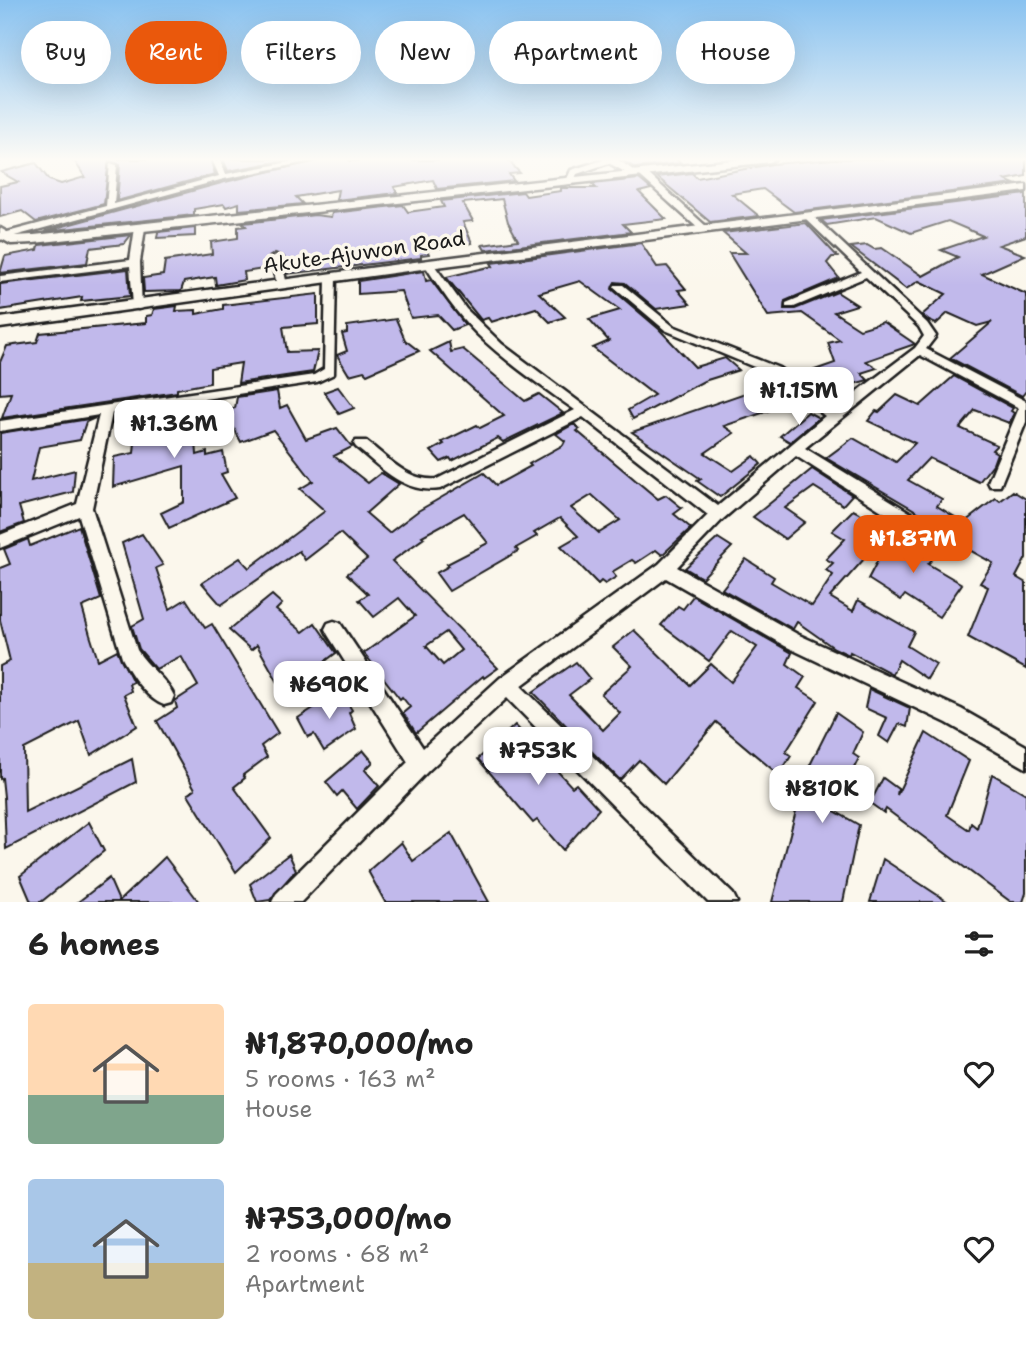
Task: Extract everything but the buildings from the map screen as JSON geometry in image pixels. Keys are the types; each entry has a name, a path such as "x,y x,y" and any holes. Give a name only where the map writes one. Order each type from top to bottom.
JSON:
{"main road":[{"path":"2,235 11,240 22,240 387,201"},
{"name":"Akute-Ajuwon Road","path":"0,323 429,264 924,201"}],"street":[{"path":"2,235 126,201"},
{"path":"671,201 704,229"},
{"path":"284,902 421,764 507,685 665,569 718,515 834,416 919,350 930,336 928,331 808,216"},
{"path":"138,306 135,262 141,228"},
{"path":"276,258 282,285"},
{"path":"0,279 135,262"},
{"path":"429,264 450,300 480,334 718,515"},
{"path":"790,305 866,273"},
{"path":"0,426 317,378 330,371 331,277"},
{"path":"619,287 669,328 775,371 834,416"},
{"path":"919,350 1026,406 995,482"},
{"path":"107,408 84,508 129,652 138,668 164,696"},
{"path":"361,444 415,485 428,487 440,484 584,411"},
{"path":"797,450 941,540"},
{"path":"0,542 84,508"},
{"path":"665,569 791,640 954,716 1026,758"},
{"path":"334,628 421,764"},
{"path":"507,685 725,902"}]}
